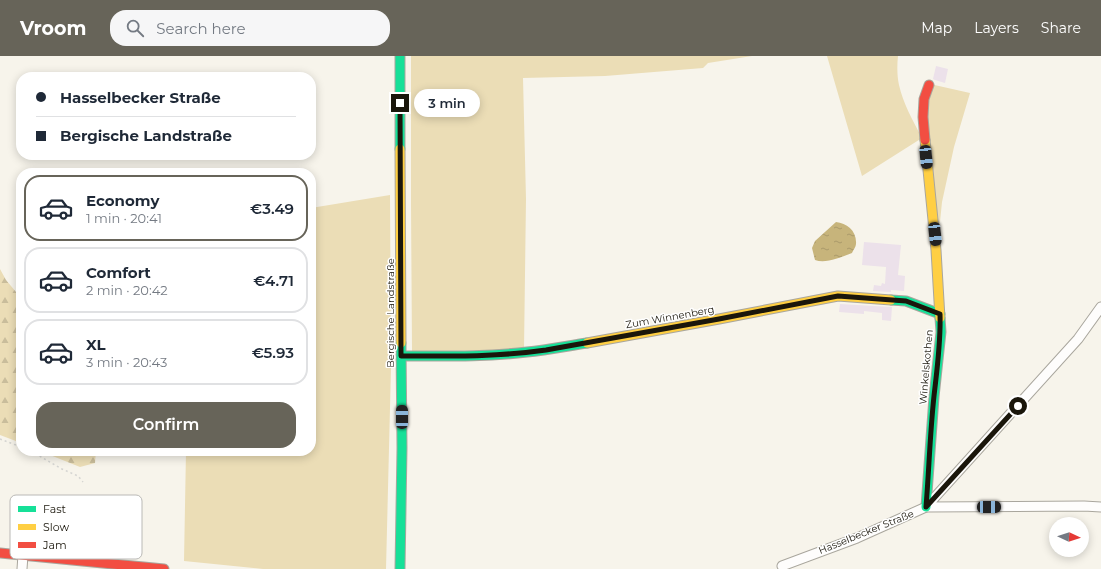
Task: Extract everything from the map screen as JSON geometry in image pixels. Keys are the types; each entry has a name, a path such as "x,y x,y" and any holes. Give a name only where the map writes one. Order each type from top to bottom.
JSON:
{"street":[{"name":"Bergische Landstraße","path":"400,56 402,448 400,569"},
{"name":"Winkelskothen","path":"926,507 934,397 941,332 936,250 923,116 924,99 929,85"},
{"name":"Zum Winnenberg","path":"401,356 458,356 524,353 546,350 838,296 906,301 940,314"},
{"name":"Hasselbecker Straße","path":"781,568 857,538 926,507 1078,339 1101,307"},
{"path":"926,507 1101,507"},
{"path":"0,553 10,554"},
{"path":"22,569 23,559"},
{"path":"63,559 164,569"}],"path":[{"path":"0,439 16,445"},
{"path":"40,456 78,476 83,482"}],"green space":[{"path":"411,56 752,56 708,63 703,68 605,76 523,78 526,199 524,350 412,351"},
{"path":"827,56 898,56 898,82 909,112 922,138 862,176"},
{"path":"930,84 970,93 954,147 942,202 938,242 926,141"},
{"path":"390,195 391,368 386,569 263,569 184,561 186,456 316,456 316,207"},
{"path":"0,269 6,280 16,292 16,441 0,435"},
{"path":"52,456 96,456 95,463 80,467"}],"water":[{"path":"836,222 844,224 850,228 855,235 856,246 852,253 838,258 829,261 815,260 812,248 815,241"}],"building":[{"path":"936,66 948,69 945,83 933,79"},
{"path":"864,242 901,245 898,275 905,276 904,291 873,291 874,285 881,286 882,283 885,284 886,267 862,265"},
{"path":"840,304 892,307 891,321 882,320 882,313 864,311 864,314 839,312"}],"traffic: fast":[{"path":"400,56 400,149"},
{"path":"891,300 906,301 940,314"},
{"path":"926,507 934,397 941,332 940,318"},
{"path":"400,569 402,448 401,343"},
{"path":"401,356 511,354 587,343"}],"traffic: slow":[{"path":"925,140 936,250 940,318"},
{"path":"400,149 401,343"},
{"path":"587,343 838,296 891,300"}],"traffic: jam":[{"path":"925,140 923,117 924,99 929,85"},
{"path":"0,553 10,554"},
{"path":"62,559 164,569"}],"route":[{"path":"400,103 401,356 458,356 524,353 546,350 838,296 906,301 940,314 941,332 934,397 926,507 1018,406"}]}
